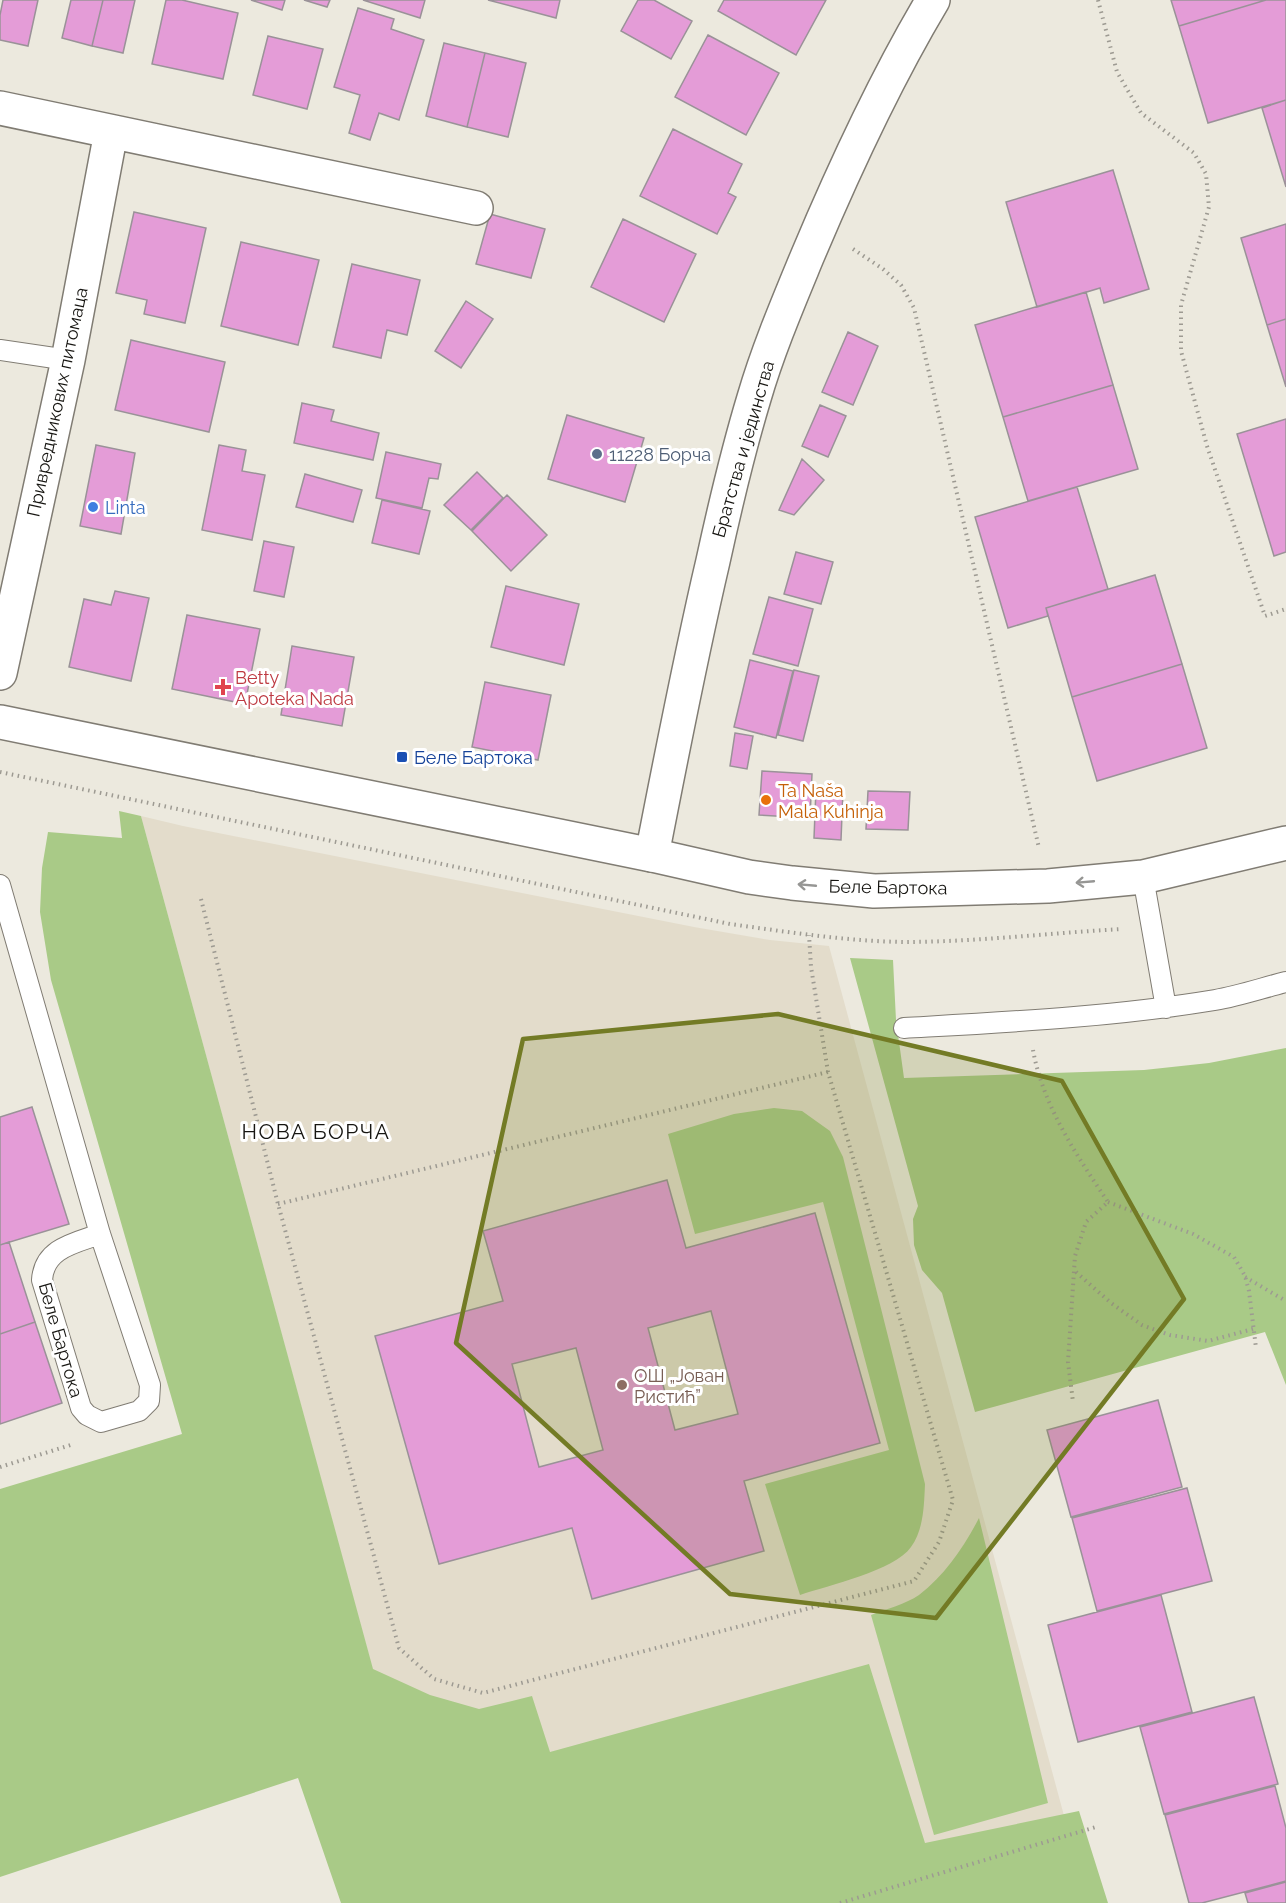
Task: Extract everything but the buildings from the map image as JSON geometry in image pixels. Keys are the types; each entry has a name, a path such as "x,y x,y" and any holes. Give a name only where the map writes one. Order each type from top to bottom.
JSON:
{"street":[{"name":"Братства и јединства","path":"652,855 695,642 736,463 754,396 788,302 819,228 909,40 933,0"},
{"path":"0,108 476,208"},
{"name":"Привредникових питомаца","path":"0,673 68,360 111,132"},
{"name":"Беле Бартока","path":"0,722 652,855 749,877 874,891 1048,886 1143,877 1286,843"}],"lane":[{"path":"0,350 68,360"},
{"path":"1143,877 1166,1008"},
{"name":"Беле Бартока","path":"0,885 100,1234 151,1393 149,1401 139,1411 108,1421 95,1419 81,1408 42,1280 45,1266 54,1253 62,1247 100,1234"},
{"path":"904,1028 1029,1022 1125,1013 1217,999 1286,982"}],"path":[{"path":"1098,0 1117,72 1141,113 1194,153 1206,174 1209,207 1181,305 1181,351 1207,446 1265,616 1286,609"},
{"path":"819,228 883,269 901,285 914,308 1048,886"},
{"path":"201,899 278,1204 399,1648 434,1678 483,1693 914,1581 939,1542 952,1500 828,1072 811,967 809,935"},
{"path":"1029,1022 1036,1068 1050,1102 1071,1146 1108,1202 1193,1234 1234,1257 1245,1276 1249,1291 1256,1348"},
{"path":"278,1204 828,1072"},
{"path":"1074,1402 1068,1362 1075,1256 1086,1222 1108,1202"},
{"path":"1075,1271 1111,1304 1142,1325 1170,1335 1208,1341 1253,1329"},
{"path":"1245,1276 1286,1301"},
{"path":"0,1467 80,1442 95,1419"},
{"path":"840,1903 1096,1827"}],"highlighted area":[{"path":"778,1014 1062,1081 1184,1299 936,1618 730,1594 456,1343 523,1039"}],"shaded area":[{"name":"ОШ „Јован Ристић”","path":"141,816 694,927 770,940 829,946 1066,1823 779,1903 436,1903"}],"green space":[{"path":"119,811 141,816 373,1669 430,1695 479,1709 532,1696 550,1752 869,1664 925,1843 1079,1811 1108,1903 341,1903 298,1778 0,1877 0,1489 182,1434 51,980 40,912 42,868 48,832 122,838"},
{"path":"850,958 893,960 896,1020 904,1078 1144,1070 1209,1063 1286,1048 1286,1385 1265,1332 975,1412 942,1293 922,1270 914,1245 913,1219 918,1206"},
{"path":"774,1108 802,1111 830,1131 843,1157 925,1484 919,1533 903,1556 876,1570 800,1595 765,1484 889,1450 823,1202 695,1234 668,1134 734,1114"},
{"path":"979,1518 1048,1803 934,1835 871,1615 919,1595 937,1579 953,1560"}],"place":[{"name":"11228 Борча","path":"597,454"},
{"name":"Linta","path":"93,507"},
{"name":"Betty Apoteka Nada","path":"223,687"},
{"name":"Беле Бартока","path":"402,757"},
{"name":"Ta Naša Mala Kuhinja","path":"766,800"},
{"name":"ОШ „Јован Ристић”","path":"622,1385"}],"district":[{"name":"НОВА БОРЧА","path":"316,1131"}]}
